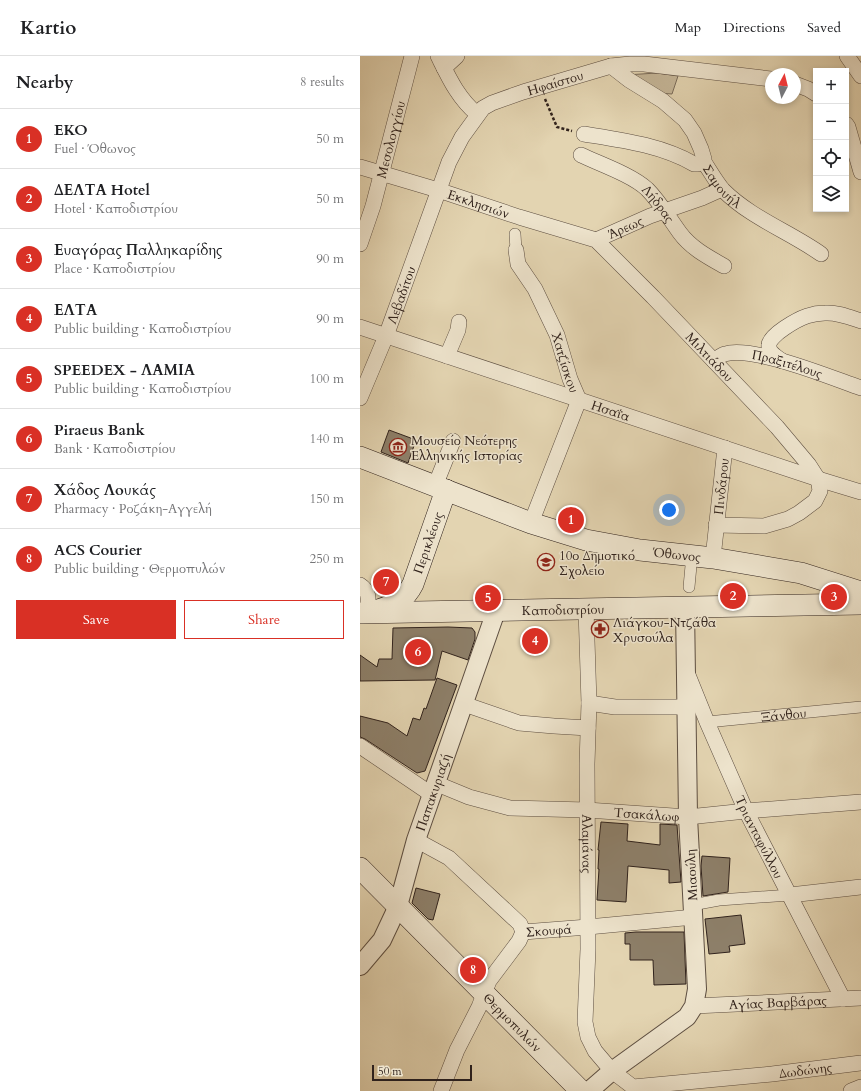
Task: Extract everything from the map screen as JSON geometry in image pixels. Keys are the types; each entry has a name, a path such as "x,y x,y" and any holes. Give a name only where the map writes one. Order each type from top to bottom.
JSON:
{"main road":[{"name":"Όθωνος","path":"360,456 541,526 586,540 640,550 692,555 801,573 861,592"},
{"name":"Περικλέους","path":"412,603 413,584 440,488"},
{"path":"817,605 821,598 822,591 822,585 819,578"},
{"name":"Καποδιστρίου","path":"412,603 496,611 861,604"},
{"path":"362,616 389,606 412,603"},
{"name":"Θερμοπυλών","path":"360,868 581,1091"}],"street":[{"name":"Μεσολογγίου","path":"360,244 373,206 412,56"},
{"path":"457,56 441,62 454,88 462,99 477,114"},
{"path":"847,56 861,76"},
{"name":"Ηφαίστου","path":"438,190 454,152 477,114 483,108 492,103 611,66 630,64 644,64 765,79"},
{"name":"Σαμουήλ","path":"611,66 629,80 663,102 685,120 702,149 704,162 722,189 735,201 768,222 806,243 821,254"},
{"path":"801,86 813,92"},
{"path":"849,131 861,172"},
{"path":"584,134 619,139 663,150 694,164 704,162"},
{"name":"Λήδρας","path":"581,155 645,187 665,211 680,234 701,253 724,266"},
{"name":"Εκκλησιών","path":"360,167 596,240"},
{"name":"Άρεως","path":"596,240 722,189"},
{"name":"Λεβαδίτου","path":"360,398 386,336 438,190"},
{"path":"515,234 516,250"},
{"name":"Μιλτιάδου","path":"596,240 653,297 777,427 809,465 818,479"},
{"name":"Χατζίσκου","path":"516,250 518,264 535,289 557,335 570,380 579,400 541,526"},
{"path":"782,361 771,351 768,346 769,342 774,336 800,319 816,314 831,312 861,321"},
{"path":"447,356 458,330 459,322"},
{"name":"Ησαΐα","path":"360,327 861,492"},
{"name":"Πραξιτέλους","path":"714,361 724,354 735,352 782,361 861,388"},
{"path":"440,488 453,441"},
{"name":"Πινδάρου","path":"713,558 725,448"},
{"path":"716,525 764,526 788,519 799,514 815,501 820,491 818,479"},
{"path":"689,587 692,555"},
{"path":"360,585 366,590 369,601 362,616"},
{"name":"Μιαούλη","path":"685,607 688,817 697,989 694,1006"},
{"name":"Αλαμάνας","path":"586,609 589,703 587,810 588,927 585,1022 588,1037 595,1051 612,1071"},
{"name":"Παπακυριαζή","path":"360,966 382,940 398,906 416,840 433,788 496,611"},
{"name":"Τριανταφύλλου","path":"686,670 746,811 843,999"},
{"path":"589,703 615,707 686,707"},
{"path":"464,704 519,723 588,728"},
{"name":"Ξάνθου","path":"707,722 861,707"},
{"name":"Τσακάλωφ","path":"360,746 433,788 510,808 587,810 688,817 861,802"},
{"name":"Σκουφά","path":"416,840 449,858 520,924 523,932 588,927 693,911 719,900 790,895 861,887"},
{"path":"441,1091 457,1050 479,1007 489,981 519,941 523,932"},
{"name":"Αγίας Βαρβάρας","path":"694,1006 861,998"},
{"path":"589,1091 612,1071 687,1017 694,1006"},
{"name":"Δωδώνης","path":"612,1071 633,1087 636,1087 772,1074 861,1063"},
{"path":"851,1091 861,1088"}],"path":[{"path":"540,87 557,127"}],"shaded area":[{"path":"657,73 678,76 672,94 658,93 625,75"}],"building":[{"name":"Μουσείο Νεότερης Ελληνικής Ιστορίας","path":"389,430 416,440 408,463 381,452"},
{"path":"393,628 472,628 475,632 475,639 468,660 442,651 435,680 360,681 360,655 377,667 379,659 392,659"},
{"path":"437,678 457,685 425,771 417,773 360,737 360,716 388,723 407,736 413,718 420,720 424,708 426,709"},
{"path":"601,822 628,824 627,841 660,845 660,824 677,825 681,882 669,883 669,870 628,866 626,902 597,900 599,869 598,850"},
{"path":"702,856 730,858 728,892 703,896 701,866"},
{"path":"416,888 440,894 433,920 428,919 412,903"},
{"path":"741,915 745,944 729,946 730,952 709,954 705,919"},
{"path":"684,932 686,984 654,985 653,960 630,960 630,944 625,944 625,933"}],"place":[{"name":"Μουσείο Νεότερης Ελληνικής Ιστορίας","path":"398,447"},
{"name":"EKO","path":"571,520"},
{"name":"10ο Δημοτικό Σχολείο","path":"546,562"},
{"name":"Χάδος Λουκάς","path":"386,582"},
{"name":"ΔΕΛΤΑ Hotel","path":"733,596"},
{"name":"Ευαγόρας Παλληκαρίδης","path":"834,597"},
{"name":"SPEEDEX - ΛΑΜΙΑ","path":"488,598"},
{"name":"Λιάγκου-Ντζάθα Χρυσούλα","path":"600,629"},
{"name":"ΕΛΤΑ","path":"535,641"},
{"name":"Piraeus Bank","path":"418,652"},
{"name":"ACS Courier","path":"473,970"}]}
